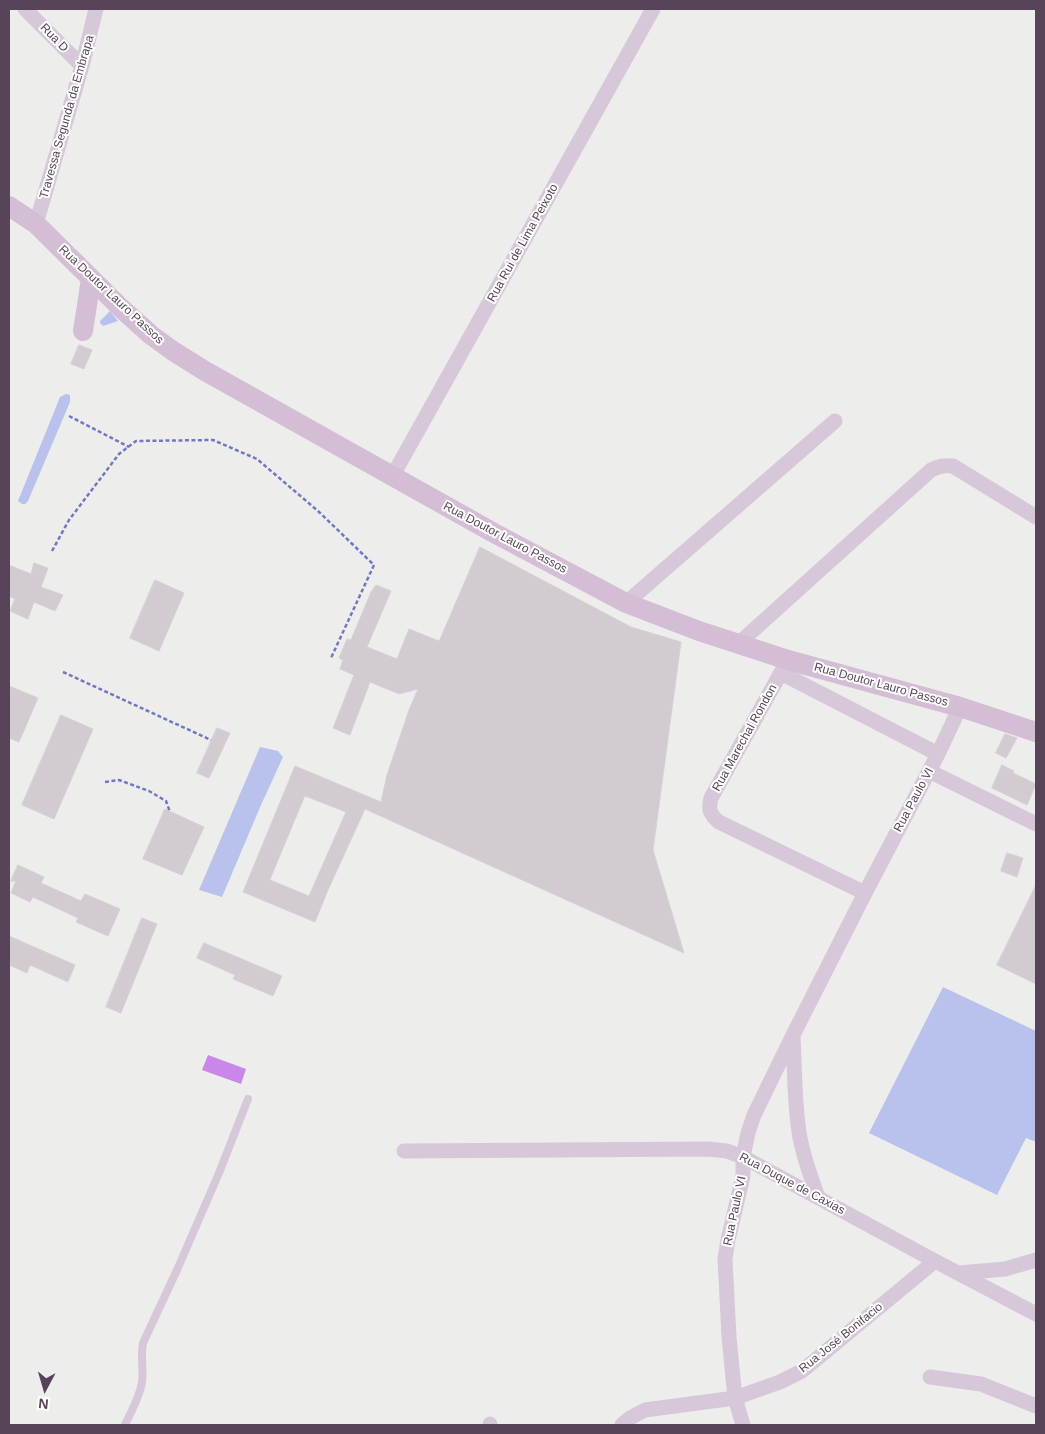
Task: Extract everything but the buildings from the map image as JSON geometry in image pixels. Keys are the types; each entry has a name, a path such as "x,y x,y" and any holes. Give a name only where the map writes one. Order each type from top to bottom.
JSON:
{"main road":[{"name":"Rua Doutor Lauro Passos","path":"9,206 36,224 145,330 173,351 494,533 626,603 673,622 738,644 784,666 960,707 1036,732"},
{"path":"83,331 91,279"}],"street":[{"name":"Rua D","path":"25,9 82,66"},
{"name":"Travessa Segunda da Embrapa","path":"36,224 82,66 96,9"},
{"name":"Rua Rui de Lima Peixoto","path":"392,476 654,9"},
{"path":"626,603 835,421"},
{"path":"738,644 931,470 943,465 953,466 1036,517"},
{"path":"784,666 938,754"},
{"name":"Rua Marechal Rondon","path":"784,666 712,798 710,810 712,818 865,893"},
{"name":"Rua Paulo VI","path":"744,1425 735,1398 729,1337 725,1258 743,1176 743,1157 748,1133 754,1115 793,1035 938,754 960,707"},
{"path":"929,771 1036,824"},
{"name":"Rua Paulo VI","path":"793,1035 797,1117 800,1138 804,1158 818,1198"},
{"name":"Rua Duque de Caxias","path":"404,1151 708,1149 727,1152 743,1157 1036,1314"},
{"path":"958,1273 1005,1269 1036,1260"},
{"name":"Rua José Bonifacio","path":"622,1425 645,1410 735,1398 780,1382 802,1371 935,1261"},
{"path":"930,1376 981,1384 1036,1406"}],"lane":[{"path":"125,1425 142,1386 141,1359 143,1342 215,1182 248,1099"}],"path":[{"path":"69,416 129,447"},
{"path":"52,551 69,520 119,454 136,441 212,440 257,459 318,510 374,565 331,658"},
{"path":"63,672 211,740"},
{"path":"105,782 119,780 149,791 166,801 170,812"}],"shaded area":[{"path":"110,311 118,321 103,326 100,321"},
{"path":"66,394 70,395 70,402 28,501 22,504 18,501 60,397"},
{"path":"260,747 278,751 283,757 222,897 199,890"},
{"path":"943,987 1036,1031 1036,1142 1026,1138 997,1195 869,1133"},
{"path":"208,1055 246,1069 241,1084 202,1070"}]}
